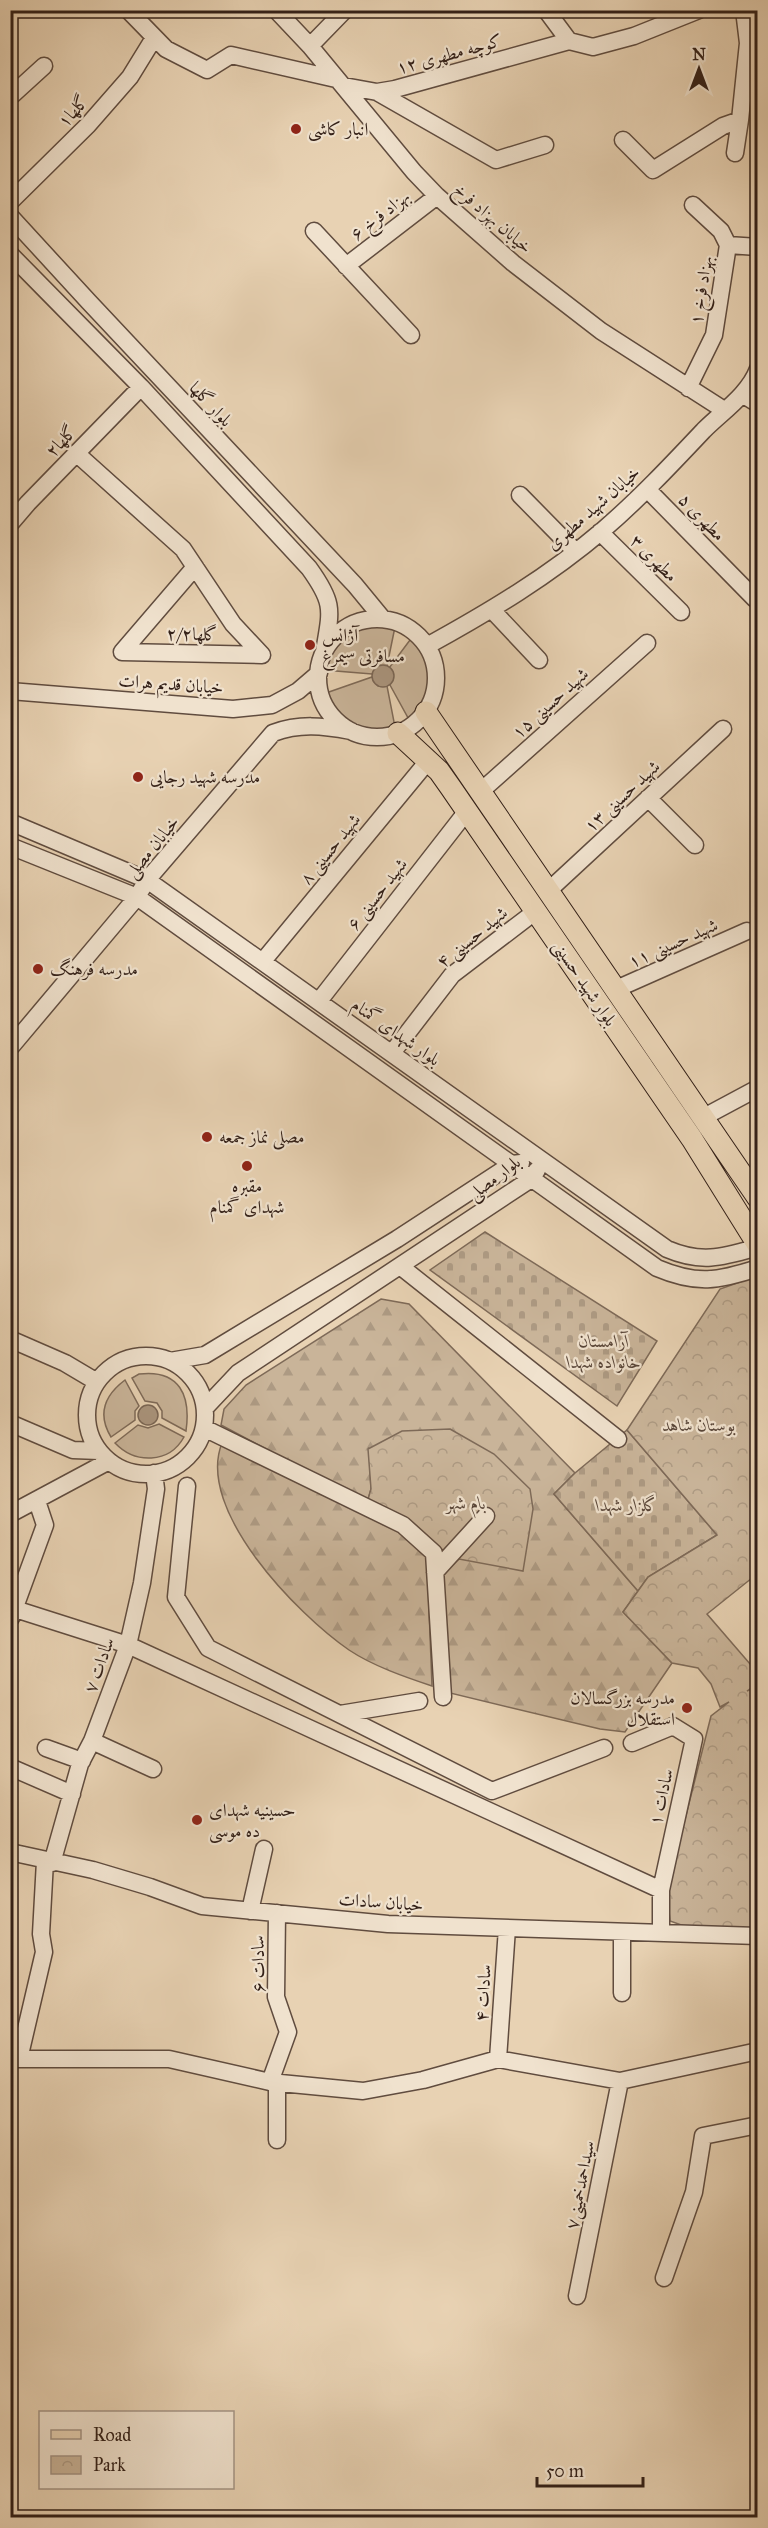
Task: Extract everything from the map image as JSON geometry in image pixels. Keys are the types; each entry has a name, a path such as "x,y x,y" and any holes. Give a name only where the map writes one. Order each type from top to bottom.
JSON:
{"main road":[{"name":"بلوار شهید حسینی","path":"426,712 441,764 467,811 692,1139 758,1246"},
{"name":"بلوار شهید حسینی","path":"398,734 480,792 757,1197"}],"street":[{"path":"128,10 154,38"},
{"name":"خیابان بهزاد فرخ","path":"276,10 310,46 414,172 437,196 513,263 592,324 724,410"},
{"path":"310,46 345,10"},
{"path":"546,10 569,41"},
{"name":"کوچه مطهری ۱۲","path":"154,38 166,49 207,70 231,55 377,92 569,41 593,47 634,36 699,10"},
{"path":"735,153 748,43 744,11"},
{"name":"گلها۱","path":"10,202 88,125 130,77 154,38"},
{"path":"10,97 44,66"},
{"path":"377,92 496,160 545,145"},
{"path":"623,140 653,170 723,126 740,120"},
{"name":"بهزاد فرخ ۶","path":"346,266 437,196"},
{"name":"بهزاد فرخ ۱","path":"688,388 714,334 728,245 721,231 693,205"},
{"name":"بلوار گلها","path":"10,216 355,585 383,619"},
{"path":"314,231 411,335"},
{"path":"728,245 758,247"},
{"path":"10,254 141,387 309,568 323,587 331,610 318,685 324,704 335,720 351,731 366,736 382,737 398,734 413,725 426,712 434,696 436,679 434,662 427,646 416,633 400,624 383,619 365,620 348,626 334,637 324,652"},
{"path":"73,318 89,303"},
{"name":"خیابان شهید مطهری","path":"427,646 492,610 600,532 647,489 742,394 757,375"},
{"name":"گلها۲","path":"10,524 141,387"},
{"path":"742,394 758,404"},
{"name":"گلها۲/۲","path":"76,453 183,549 195,567 232,624 262,655 122,652 195,567"},
{"name":"مطهری ۵","path":"647,489 755,599"},
{"path":"520,495 575,551"},
{"name":"مطهری ۳","path":"600,532 681,612"},
{"path":"492,610 539,660"},
{"name":"شهید حسینی ۱۵","path":"480,792 647,643"},
{"name":"خیابان قدیم هرات","path":"10,691 233,709 272,705 298,691 319,674"},
{"name":"خیابان مصلی","path":"10,1048 137,897 147,880 273,733 290,727 310,724 351,731"},
{"name":"شهید حسینی ۱۳","path":"547,892 723,729"},
{"name":"شهید حسینی ۸","path":"263,961 441,764"},
{"path":"648,798 696,844"},
{"name":"شهید حسینی ۶","path":"319,1001 467,811"},
{"name":"بلوار شهدای گمنام","path":"10,822 147,880 668,1250 684,1256 704,1259 758,1246"},
{"path":"10,846 137,897 657,1268 678,1277 703,1281 726,1278 758,1268"},
{"name":"شهید حسینی ۴","path":"392,1053 452,975 536,911"},
{"name":"شهید حسینی ۱۱","path":"614,990 747,931"},
{"path":"702,1118 758,1088"},
{"name":"بلوار مصلی","path":"170,1361 205,1355 397,1239 512,1164 543,1161"},
{"name":"بلوار مصلی","path":"205,1408 238,1373 531,1179 543,1161"},
{"path":"400,1266 618,1439"},
{"path":"10,1339 65,1363 97,1382"},
{"path":"10,1423 73,1450 104,1456 130,1472 153,1473 176,1466 187,1457 196,1447 204,1428 205,1408 199,1389 187,1372 170,1361 150,1356 129,1358 111,1367 97,1382 90,1396 87,1410 87,1425 92,1439 104,1456"},
{"path":"204,1428 403,1525 434,1553 443,1696"},
{"path":"10,1514 37,1501 104,1456"},
{"name":"سادات ۷","path":"15,2059 44,1952 41,1934 49,1862 82,1761 92,1741 128,1645 142,1583 156,1489 153,1473"},
{"path":"187,1486 176,1597 208,1648 492,1791 604,1748"},
{"path":"37,1501 45,1524 13,1614 128,1645 661,1890"},
{"path":"435,1572 486,1516"},
{"path":"340,1714 419,1701"},
{"name":"سادات ۱","path":"632,1743 673,1726 694,1739 661,1890 662,1933"},
{"path":"92,1741 153,1769"},
{"path":"46,1748 82,1761"},
{"path":"10,1767 72,1794"},
{"path":"250,1911 264,1849"},
{"name":"خیابان سادات","path":"10,1852 93,1870 202,1906 388,1924 758,1936"},
{"name":"سادات ۶","path":"277,1913 276,1996 288,2032 273,2083 277,2140"},
{"name":"سادات ۴","path":"498,2060 507,1928"},
{"path":"622,1933 622,1993"},
{"path":"15,2059 169,2059 273,2083 363,2091 423,2080 498,2060 620,2081 758,2051"},
{"name":"سیداحمدخمینی۷","path":"577,2296 620,2081"},
{"path":"664,2278 694,2192 703,2136 758,2125"}],"green space":[{"path":"383,620 396,622 387,666 379,666 372,674 324,670 332,649 344,634 361,624"},
{"path":"416,632 433,656 437,680 430,703 412,725 390,685 393,678 389,668"},
{"path":"372,677 378,686 387,686 396,732 374,732 354,726 337,713 326,693"},
{"name":"آرامستان خانواده شهدا","path":"485,1232 657,1341 617,1406 430,1270"},
{"name":"بوستان شاهد","path":"757,1276 757,1574 707,1614 757,1672 757,1684 747,1691 757,1686 757,1929 687,1927 670,1921 667,1891 711,1716 729,1702 720,1707 711,1684 698,1668 672,1663 623,1612 648,1577 717,1535 627,1430 720,1289"},
{"path":"381,1299 409,1304 575,1473 554,1494 638,1591 623,1612 672,1663 625,1732 600,1729 450,1693 442,1574 459,1559 369,1449 371,1489 367,1503 221,1425 224,1409 246,1385"},
{"path":"139,1374 164,1376 180,1388 187,1407 186,1431 162,1418 162,1411 157,1403 145,1401 132,1378"},
{"path":"125,1380 139,1406 135,1411 135,1420 111,1437 104,1420 105,1406 112,1392"},
{"path":"159,1424 184,1437 178,1446 161,1456 151,1458 132,1455 115,1443 138,1425 148,1428"},
{"name":"بام شهر","path":"450,1429 494,1454 530,1489 533,1509 523,1571 459,1559 439,1574 437,1552 367,1503 371,1489 368,1449 402,1431"},
{"name":"گلزار شهدا","path":"627,1430 717,1535 648,1577 638,1591 554,1494 575,1473"},
{"path":"222,1443 401,1531 427,1557 432,1686 400,1675 358,1656 328,1634 279,1587 237,1529 223,1499 218,1470"}],"shaded area":[{"path":"383,665 391,668 394,676 391,684 383,687 375,684 372,676 375,668"},
{"path":"148,1405 155,1408 158,1415 155,1422 148,1425 141,1422 138,1415 141,1408"}],"place":[{"name":"انبار کاشی","path":"296,129"},
{"name":"آژانس مسافرتی سیمرغ","path":"310,645"},
{"name":"مدرسه شهید رجایی","path":"138,777"},
{"name":"مدرسه فرهنگ","path":"38,969"},
{"name":"مصلی نماز جمعه","path":"207,1137"},
{"name":"مقبره شهدای گمنام","path":"247,1166"},
{"name":"مدرسه بزرگسالان استقلال","path":"687,1708"},
{"name":"حسینیه شهدای ده موسی","path":"197,1820"}]}
